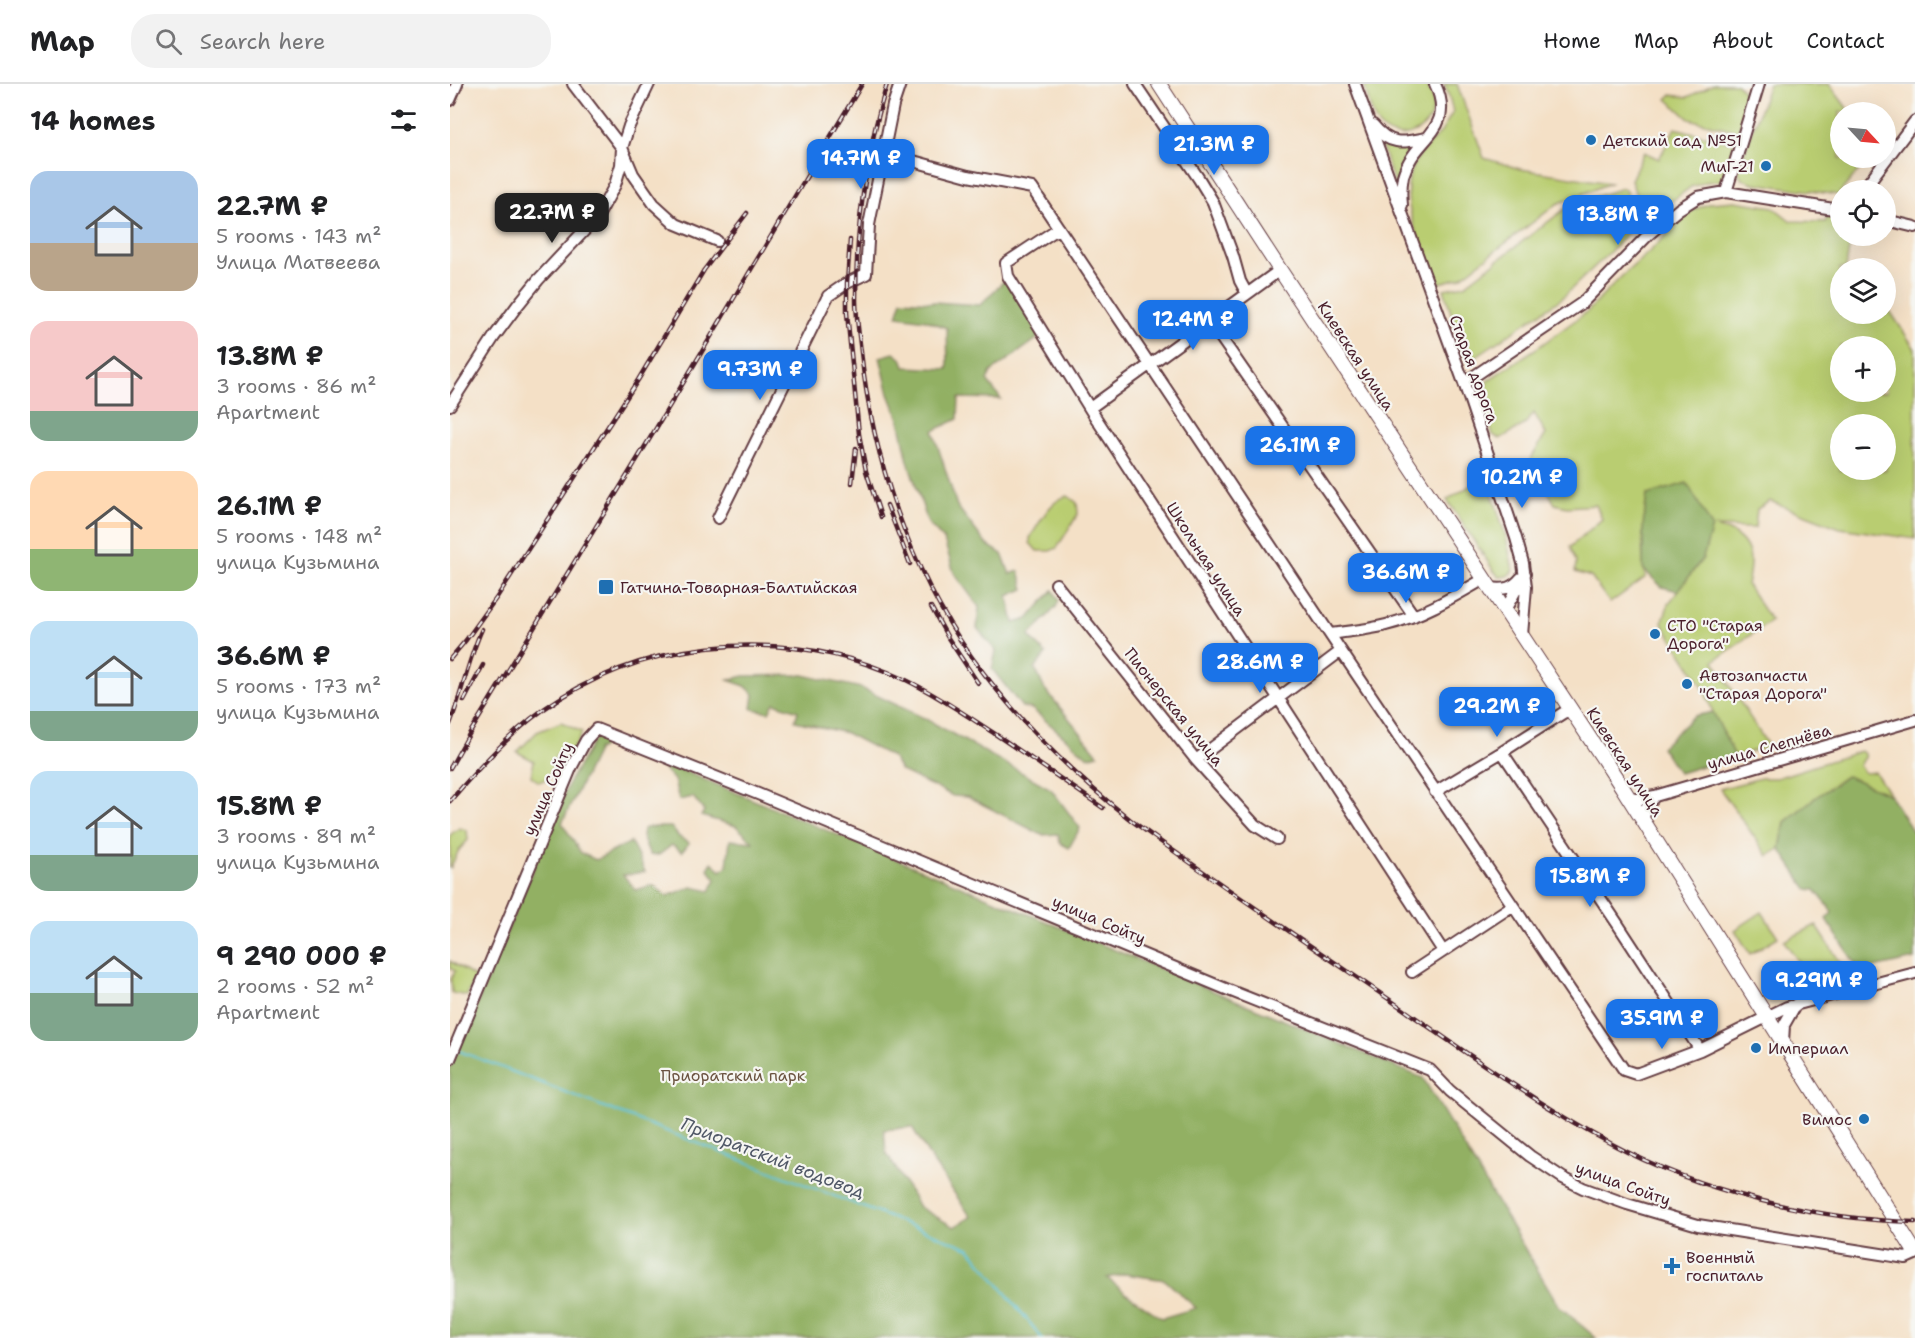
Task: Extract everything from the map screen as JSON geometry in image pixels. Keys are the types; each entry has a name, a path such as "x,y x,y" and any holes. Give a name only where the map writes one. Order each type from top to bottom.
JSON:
{"main road":[{"name":"Киевская улица","path":"1159,84 1643,820 1915,1253"}],"street":[{"path":"450,100 457,84"},
{"path":"573,84 622,148 633,174 654,204 676,224 717,241"},
{"path":"450,405 517,306 598,216 615,185 629,126 649,84"},
{"path":"718,518 828,296 866,274 869,225 893,105 900,84"},
{"path":"1135,84 1213,202 1246,294"},
{"name":"Старая дорога","path":"1355,84 1464,383 1516,538 1525,573 1527,596 1522,635"},
{"name":"Старая дорога","path":"1404,220 1401,193 1403,176 1410,161 1437,126 1442,109 1442,97 1435,84"},
{"path":"1726,192 1759,84"},
{"path":"1368,121 1379,133 1398,143 1426,138"},
{"path":"1871,180 1915,121"},
{"path":"884,153 969,176 1032,188 1435,792 1624,1070 1636,1074 1700,1050 1796,1004 1915,973"},
{"path":"1464,383 1582,303 1648,235 1698,196 1726,192 1830,208"},
{"path":"1896,222 1915,227"},
{"name":"Школьная улица","path":"1059,228 1006,263 1008,276 1090,408 1443,951"},
{"path":"1090,408 1280,270"},
{"path":"1210,322 1414,616"},
{"path":"1331,634 1385,626 1487,584 1506,589 1514,586 1525,573"},
{"path":"1505,610 1525,573"},
{"name":"Пионерская улица","path":"1056,584 1196,760 1255,825 1277,839"},
{"path":"1505,610 1521,603 1527,596"},
{"path":"1196,760 1341,651"},
{"path":"1435,792 1571,710"},
{"name":"улица Слепнёва","path":"1630,800 1655,796 1915,720"},
{"name":"улица Сойту","path":"450,1059 571,768 586,741 596,729 1226,989 1430,1070 1450,1091 1530,1156 1583,1188 1698,1226 1906,1258 1915,1253"},
{"path":"1502,752 1700,1050"},
{"path":"1643,820 1648,804 1655,796"},
{"path":"1412,972 1512,906"},
{"path":"1783,1042 1784,1025 1796,1004"}],"green space":[{"path":"1364,84 1426,84 1433,98 1433,111 1427,122 1418,130 1407,135 1395,135 1384,131 1375,120"},
{"path":"1444,84 1457,84 1484,158 1520,169 1610,183 1557,204 1461,277 1440,283 1414,227 1408,197 1408,182 1414,163 1441,132 1453,112"},
{"path":"1714,84 1737,84 1750,99 1738,131 1689,119 1667,99 1671,95 1688,97"},
{"path":"1769,84 1829,84 1842,102 1830,102 1830,168 1861,168 1851,180 1830,180 1830,194 1754,183 1742,179 1738,171"},
{"path":"1675,128 1736,144 1725,180 1706,182 1691,187 1646,220 1631,180 1644,152 1659,159"},
{"path":"1378,136 1388,144 1416,146 1395,186"},
{"path":"1622,188 1626,191 1636,223 1614,248 1561,299 1472,359 1463,355 1444,289 1465,285 1569,206"},
{"path":"1735,201 1773,207 1791,221 1825,222 1830,216 1830,246 1849,246 1848,258 1830,258 1830,324 1896,324 1896,320 1915,349 1915,539 1840,528 1770,501 1757,509 1755,528 1715,527 1737,536 1747,548 1750,569 1747,585 1771,621 1714,661 1769,747 1735,756 1702,685 1662,623 1669,603 1703,558 1647,495 1642,547 1646,577 1610,603 1591,577 1575,572 1576,562 1570,547 1602,519 1596,505 1567,507 1555,504 1530,460 1546,434 1534,413 1524,425 1500,439 1493,435 1480,400 1488,380 1588,311 1691,211 1710,203"},
{"path":"1006,279 1041,336 991,372 987,381 1001,399 959,398 958,419 933,431 957,506 986,544 1002,554 1010,574 1019,571 1024,589 1008,596 1014,623 1028,619 1053,590 1059,600 1056,607 1029,636 1046,654 1035,668 1044,688 1098,754 1088,757 1032,709 1022,707 992,669 996,651 977,628 979,607 954,573 944,540 928,523 908,461 899,419 889,394 880,357 894,353 903,360 905,367 948,369 947,328 926,320 897,316 902,300 980,305"},
{"path":"1481,479 1489,484 1506,537 1513,570 1508,576 1499,577 1494,571 1447,500"},
{"path":"1687,483 1712,527 1703,558 1678,591 1662,587 1643,569 1643,526 1647,495"},
{"path":"1068,496 1077,503 1078,514 1057,548 1050,551 1037,551 1030,543 1030,538 1050,507"},
{"path":"803,675 861,688 926,719 1051,789 1080,828 1069,848 1060,843 1058,834 1042,835 968,797 953,796 901,771 892,757 846,733 795,721 798,711 774,703 769,712 752,709 754,694 745,686 728,680 744,676"},
{"path":"1713,712 1735,756 1679,773 1661,747 1694,716"},
{"path":"561,722 582,732 573,751 556,755 549,778 539,782 531,776 534,761 517,752 537,732"},
{"name":"Приоратский парк","path":"597,735 1423,1078 1559,1306 1596,1338 1163,1338 1148,1336 1140,1338 450,1338 450,1069 570,780","holes":["606,744 661,766 674,780 679,800 693,797 704,811 701,816 736,826 753,842 730,840 727,866 721,871 712,862 708,869 716,879 710,891 692,887 667,896 653,885 636,890 623,875 645,872 631,842 596,860 581,853 562,823 598,749","912,1127 971,1217 954,1227 919,1207 886,1152 884,1130","1125,1274 1165,1280 1196,1308 1162,1318 1107,1278"]},
{"path":"1861,751 1865,755 1859,766 1865,773 1875,772 1890,795 1846,776 1785,822 1780,849 1768,856 1720,789 1761,778 1776,778"},
{"path":"1847,776 1890,795 1915,835 1915,959 1860,971 1826,919 1833,912 1815,890 1807,889 1780,849 1785,822"},
{"path":"671,827 679,837 689,843 682,852 672,845 659,855 650,855 642,837 643,829"},
{"path":"459,828 467,830 468,840 459,850 450,869 450,835"},
{"path":"1762,912 1778,937 1750,954 1735,930"},
{"path":"1816,925 1848,974 1815,984 1784,941"},
{"path":"450,961 475,977 467,996 452,993 451,979 455,971 450,968"}],"waterway":[{"name":"Приоратский водовод","path":"459,1051 969,1248 1042,1338"}],"railway":[{"path":"450,768 862,84"},
{"path":"887,84 868,163 860,217 856,271 856,305 867,392 885,472 912,549 949,622 971,656 1007,702 1045,744 1087,784 1132,821 1473,1057 1582,1127 1644,1160 1719,1189 1797,1209 1837,1216 1915,1222"},
{"path":"450,659 497,597 638,380 704,270 747,213"},
{"path":"850,240 847,313 859,434 866,471 881,517"},
{"path":"852,483 856,448"},
{"path":"887,505 910,564"},
{"path":"931,607 948,638 978,683"},
{"path":"450,724 482,629"},
{"path":"450,801 487,759 529,720 559,699 599,678 641,662 685,651 730,646 775,646 820,652 864,663 906,680 962,713 1103,808"},
{"path":"464,701 483,665"}],"place":[{"name":"Детский сад №51","path":"1591,140"},
{"name":"МиГ-21","path":"1766,166"},
{"name":"Гатчина-Товарная-Балтийская","path":"606,587"},
{"name":"СТО \"Старая Дорога\"","path":"1655,634"},
{"name":"Автозапчасти \"Старая Дорога\"","path":"1687,684"},
{"name":"Империал","path":"1756,1048"},
{"name":"Вимос","path":"1864,1119"},
{"name":"Военный госпиталь","path":"1672,1266"}]}
